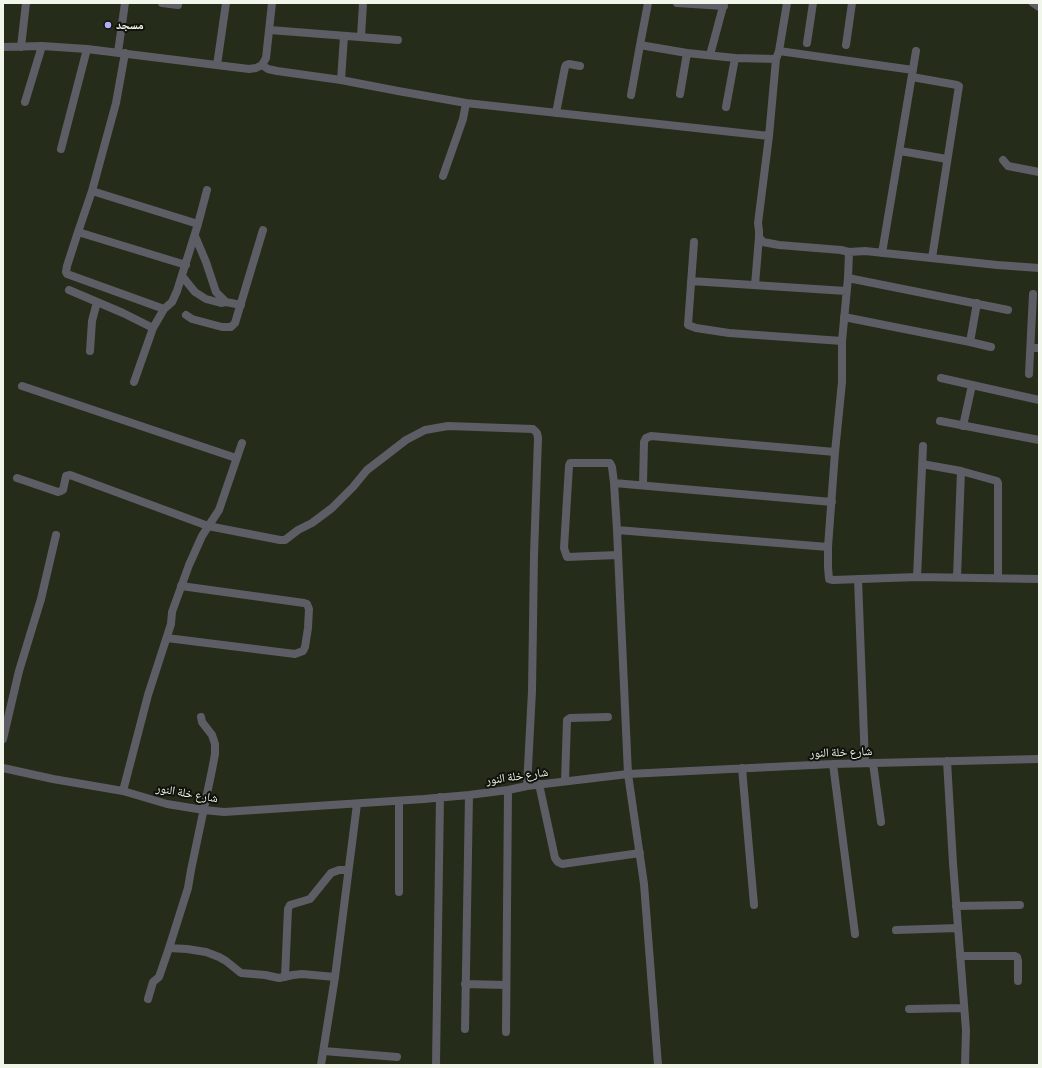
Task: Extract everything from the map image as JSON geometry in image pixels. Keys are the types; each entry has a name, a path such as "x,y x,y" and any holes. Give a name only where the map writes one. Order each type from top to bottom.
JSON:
{"street":[{"path":"21,47 26,3"},
{"path":"125,3 116,103 92,191 66,272 67,274 164,309"},
{"path":"162,3 178,5"},
{"path":"217,65 226,3"},
{"path":"3,47 42,46 87,49 249,69 256,68 262,65 266,58 272,3"},
{"path":"361,37 363,3"},
{"path":"631,95 648,3"},
{"path":"677,3 724,4 710,55"},
{"path":"754,285 759,237 758,223 778,55 787,3"},
{"path":"807,43 813,3"},
{"path":"846,46 852,3"},
{"path":"1033,3 1039,7"},
{"path":"270,30 398,40"},
{"path":"341,80 344,36"},
{"path":"640,45 687,53 734,58 778,55 913,74 957,84 959,86 932,258"},
{"path":"25,102 42,46"},
{"path":"62,149 87,49"},
{"path":"882,253 916,52"},
{"path":"680,94 687,53"},
{"path":"726,107 734,58"},
{"path":"556,113 564,67 569,64 580,66"},
{"path":"262,65 268,69 277,71 341,80 398,92 466,103 769,136"},
{"path":"443,176 463,119 466,103"},
{"path":"900,151 947,159"},
{"path":"1003,160 1008,166 1039,172"},
{"path":"134,382 153,328 164,309 172,302 177,291 186,265 207,190"},
{"path":"92,191 198,224"},
{"path":"186,315 192,319 222,327 231,327 235,323 263,230"},
{"path":"78,232 186,265"},
{"path":"194,236 206,262 216,292 226,302"},
{"path":"759,237 763,242 779,245 849,252 865,251 1039,268"},
{"path":"694,242 688,325 696,328 730,333 842,341"},
{"path":"849,252 842,341 842,382 828,548 829,579 917,577 1039,579"},
{"path":"182,276 195,292 206,299 221,303 226,302 241,305"},
{"path":"848,278 1008,310"},
{"path":"691,281 846,291"},
{"path":"69,290 123,313 153,328"},
{"path":"1029,374 1035,348 1036,310 1033,294"},
{"path":"90,351 92,321 97,302"},
{"path":"970,342 978,303"},
{"path":"844,317 991,347"},
{"path":"941,378 1039,400"},
{"path":"963,426 972,385"},
{"path":"22,386 236,458"},
{"path":"940,421 1039,440"},
{"path":"17,478 61,492 63,490 66,476 70,475 208,526 285,540 332,508 353,487 367,470 406,440 425,430 448,426 533,429 538,433 538,438 534,555 532,691 527,786"},
{"path":"643,485 644,442 646,438 651,436 835,452"},
{"path":"123,791 148,696 171,624 172,612 202,536 219,510 242,443"},
{"path":"917,577 923,446"},
{"path":"618,555 567,557 564,548 570,463 610,463 612,467 617,530 628,774 644,884 658,1065"},
{"path":"922,464 961,471 996,481 998,483 998,578"},
{"path":"957,577 961,471"},
{"path":"614,483 832,502"},
{"path":"617,530 828,548"},
{"path":"3,739 19,671 40,599 56,535"},
{"path":"858,579 869,763 881,822"},
{"path":"167,638 295,654 302,651 305,647 309,609 307,604 304,602 181,586"},
{"path":"148,999 153,982 159,977 188,888 212,770 215,744 212,735 202,722 201,717"},
{"path":"565,781 567,720 570,718 608,717"},
{"name":"شارع خلة النور","path":"3,768 53,779 123,791 167,804 224,812 357,804 468,795 539,784 628,774 833,764 1039,759"},
{"path":"947,761 956,906 966,1030 965,1065"},
{"path":"833,764 855,934"},
{"path":"742,768 754,905"},
{"path":"539,784 555,858 558,862 562,864 640,853"},
{"path":"506,1032 508,790"},
{"path":"465,1029 468,795"},
{"path":"436,1065 440,797"},
{"path":"399,801 399,892"},
{"path":"321,1065 335,977 357,804"},
{"path":"285,977 288,910 290,905 310,899 331,873 339,870 348,870"},
{"path":"956,906 1020,904"},
{"path":"896,930 958,928"},
{"path":"169,948 206,952 222,959 241,973 279,978 302,974 335,977"},
{"path":"960,956 1015,956 1017,957 1018,961 1018,981"},
{"path":"465,984 506,985"},
{"path":"910,1008 964,1008"},
{"path":"324,1051 397,1057"}],"place":[{"name":"مسجد","path":"108,25"}]}
